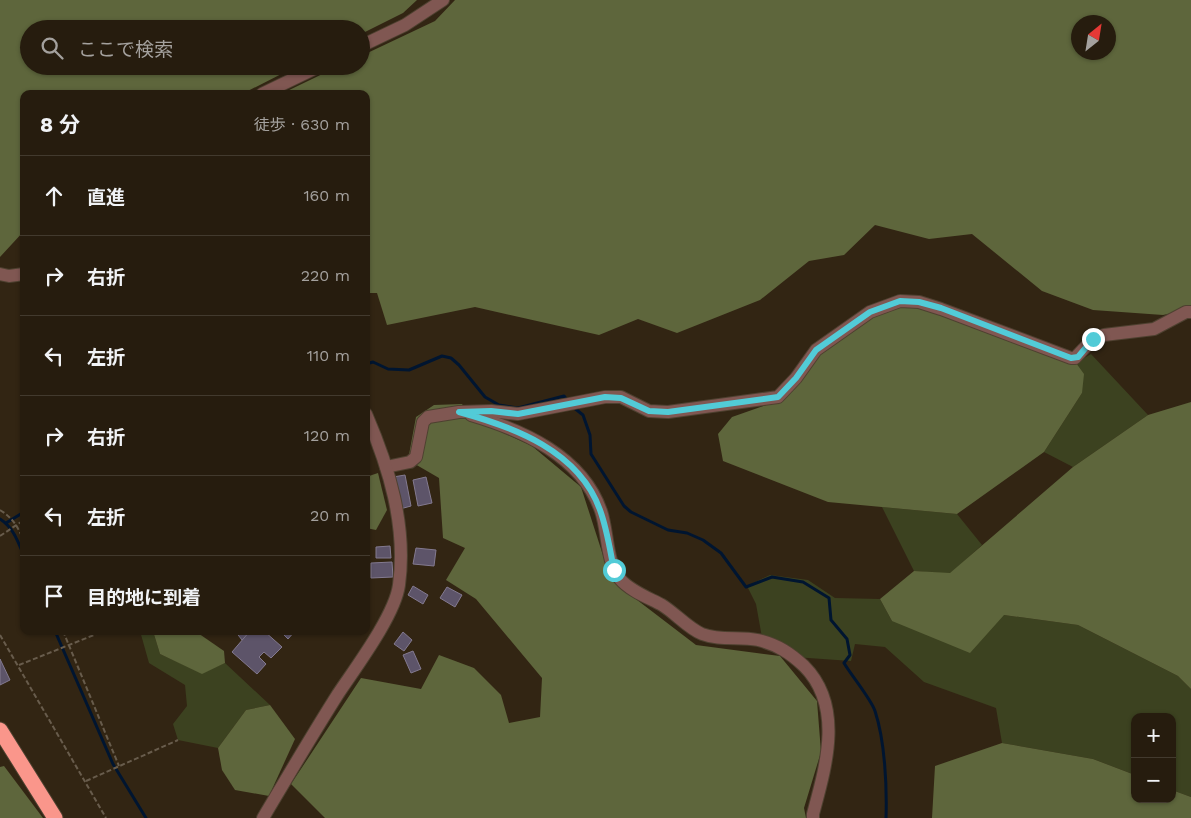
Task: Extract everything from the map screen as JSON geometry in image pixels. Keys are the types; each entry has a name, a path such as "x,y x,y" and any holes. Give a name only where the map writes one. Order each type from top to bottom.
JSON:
{"highway":[{"path":"0,730 55,818"}],"street":[{"path":"370,42 405,25 443,0"},
{"path":"270,90 301,75"},
{"path":"0,274 9,276 20,275"},
{"path":"386,467 410,462 416,457 423,422 428,417 459,412 491,411 518,414 605,397 621,398 649,411 668,412 778,397 796,378 816,350 870,312 900,301 919,302 941,308 1071,358 1076,358 1093,339 1104,335 1154,329 1186,312 1191,312"},
{"path":"459,412 502,425 533,440 566,460 585,482 600,510 614,570 621,581 670,610 700,633 711,637 757,640 775,646 791,654 810,673 823,694 828,716 828,749 813,818"},
{"path":"263,818 311,737 378,632 393,604 399,586 400,529 396,502 380,446 370,423"}],"path":[{"path":"0,510 9,516 20,532"},
{"path":"0,536 20,523"},
{"path":"0,635 106,818"},
{"path":"65,635 119,766"},
{"path":"19,665 94,635"},
{"path":"85,781 178,740"}],"green space":[{"path":"0,0 417,0 403,13 370,30 370,20 20,20 20,75 279,75 250,90 20,90 20,235 0,257"},
{"path":"455,0 1191,0 1191,309 1163,315 1093,310 1042,291 972,234 929,239 875,225 844,255 809,261 760,300 677,333 638,319 599,335 475,307 387,325 377,293 370,293 370,90 289,90 320,75 370,75 370,52 435,21"},
{"path":"902,303 942,311 1076,363 1084,374 1082,393 1044,452 957,514 828,502 723,461 718,434 732,417 783,399 817,354 872,315"},
{"path":"1091,354 1148,415 1073,467 1044,452 1082,393 1076,363"},
{"path":"1191,402 1191,689 1178,676 1078,625 1004,615 970,653 892,621 880,599 914,571 950,573 1073,467 1148,415"},
{"path":"462,404 471,418 532,446 581,487 611,580 696,645 780,656 817,701 821,752 804,808 806,818 325,818 291,784 361,678 421,689 439,655 474,668 501,695 509,723 540,717 542,678 476,599 446,580 465,548 443,538 439,478 408,460 416,417 434,405"},
{"path":"378,473 387,510 376,530 370,529 370,476"},
{"path":"882,507 957,514 982,545 950,574 914,571"},
{"path":"770,575 808,580 835,598 880,599 892,621 1004,615 1078,625 1178,676 1191,689 1191,797 1176,791 1176,713 1131,713 1131,773 1093,759 1002,743 996,708 924,682 885,647 855,644 851,661 780,656 763,643 756,604 747,586"},
{"path":"141,635 154,635 160,654 202,673 225,663 270,705 246,710 218,748 178,740 173,724 187,706 185,685 149,663"},
{"path":"154,635 201,635 224,651 225,663 202,674 160,654"},
{"path":"270,705 295,739 269,796 235,790 222,770 218,748 246,710"},
{"path":"1002,743 1093,759 1131,773 1131,803 1176,803 1176,791 1191,797 1191,818 932,818 935,766"},
{"path":"4,766 43,818 0,818 0,767"}],"building":[{"path":"405,475 411,506 400,509 393,477"},
{"path":"426,477 432,503 418,506 413,480"},
{"path":"390,546 391,558 376,558 376,547"},
{"path":"416,548 436,550 434,566 413,564"},
{"path":"392,562 393,577 371,578 371,563"},
{"path":"413,586 428,595 423,604 408,595"},
{"path":"447,587 462,595 455,607 440,598"},
{"path":"403,632 412,640 404,651 394,644"},
{"path":"238,635 247,635 242,640"},
{"path":"247,635 268,635 282,647 271,658 264,652 259,657 266,664 257,674 232,652"},
{"path":"413,651 421,669 411,673 403,655"},
{"path":"0,659 10,680 0,685"}],"waterway":[{"path":"370,363 373,362 388,369 409,370 442,356 451,358 485,397 499,405 518,408 564,396 567,400"},
{"path":"573,407 583,415 590,435 591,454 624,506 631,512 668,530 687,533 703,540 721,553 746,587 772,577 803,582 829,598 831,620 847,639 850,655 844,663 875,711 885,764 886,818"},
{"path":"6,523 20,514"},
{"path":"0,519 12,531 20,547"},
{"path":"57,635 113,764 146,818"}],"route":[{"path":"614,570 600,510 585,482 566,460 533,440 494,422 459,412 491,411 518,414 605,397 621,398 649,411 668,412 778,397 796,378 816,350 870,312 900,301 919,302 941,308 1071,358 1078,357 1093,339"}]}
